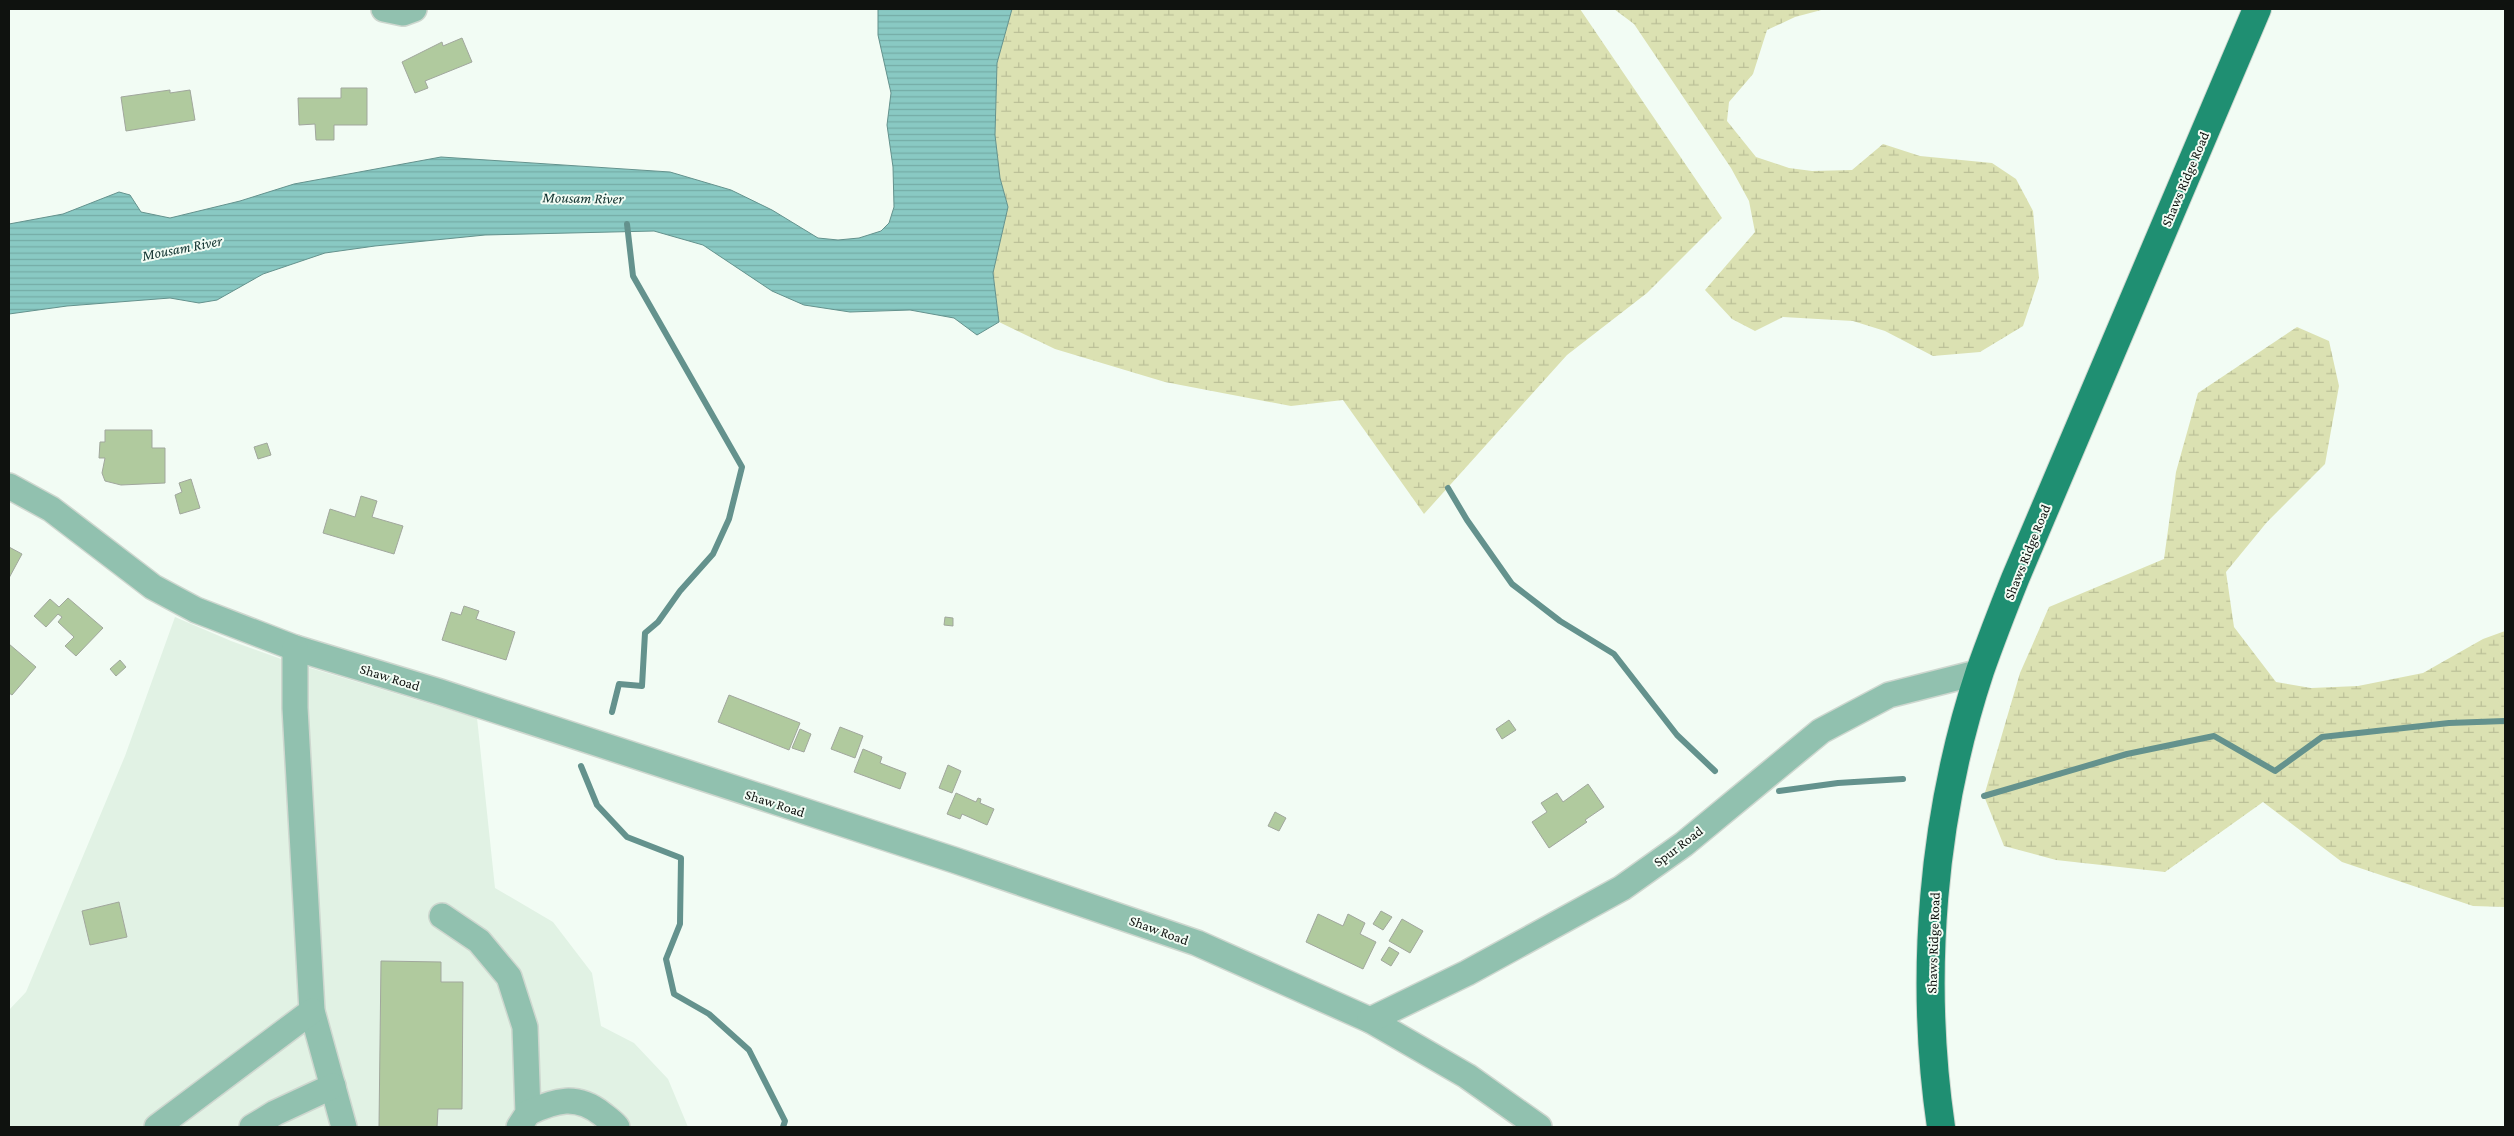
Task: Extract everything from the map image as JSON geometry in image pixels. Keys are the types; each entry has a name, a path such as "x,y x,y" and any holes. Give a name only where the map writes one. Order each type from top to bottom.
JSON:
{"main road":[{"name":"Shaws Ridge Road","path":"1941,1127 1933,1075 1929,958 1935,881 1954,766 1980,672 2015,579 2257,9"}],"street":[{"path":"384,9 404,13 414,9"},
{"name":"Shaw Road","path":"9,486 51,509 154,587 196,610 295,648 440,692 1197,943 1370,1020 1467,1076 1540,1127"},
{"path":"295,648 295,708 312,1012 344,1127"},
{"name":"Spur Road","path":"1370,1020 1467,973 1622,888 1684,844 1821,731 1888,695 1980,672"},
{"path":"442,916 479,941 510,977 525,1027 524,1120"},
{"path":"158,1127 312,1012"},
{"path":"252,1127 275,1113 332,1086"},
{"path":"524,1120 558,1100 572,1099 596,1109 616,1127"}],"shaded area":[{"path":"175,617 231,641 287,661 477,718 495,888 553,922 592,973 601,1026 634,1043 668,1079 688,1127 9,1127 9,1010 26,992 125,756"}],"green space":[{"path":"1012,9 1580,9 1722,218 1647,293 1567,355 1424,514 1343,400 1291,406 1165,382 1055,349 999,322 993,273 1008,207 1000,178 995,135 997,63"},
{"path":"1614,9 1825,9 1795,17 1767,30 1753,74 1729,102 1727,121 1756,157 1789,168 1812,171 1852,170 1883,144 1920,156 1992,163 2016,179 2033,211 2039,278 2023,326 1980,352 1933,356 1885,331 1853,321 1783,317 1755,331 1732,319 1705,290 1755,232 1749,201 1731,168 1634,24"},
{"path":"2297,327 2329,341 2339,386 2325,464 2267,522 2226,572 2234,627 2276,682 2311,688 2358,686 2423,673 2483,639 2505,631 2505,907 2473,906 2342,862 2263,802 2165,872 2056,860 2004,846 1984,796 2020,673 2049,607 2164,559 2176,472 2198,393"}],"water":[{"name":"Mousam River","path":"878,9 1012,9 997,63 995,135 1000,178 1008,207 993,273 999,322 977,335 954,318 910,310 850,312 804,305 772,291 703,245 654,231 485,235 375,246 325,253 263,274 217,300 199,303 170,298 67,306 9,314 9,224 63,214 119,192 130,195 141,212 170,218 240,201 294,184 441,157 670,172 731,190 772,210 818,238 838,240 859,238 881,231 889,223 894,207 893,167 887,125 891,93 878,35"}],"building":[{"path":"462,38 472,62 425,81 428,88 415,93 402,62 442,42 443,46"},
{"path":"341,88 367,88 367,125 334,125 334,140 316,140 315,124 299,125 298,98 341,98"},
{"path":"170,90 170,93 190,90 195,120 126,131 121,97"},
{"path":"105,430 152,430 152,448 165,448 165,483 121,485 105,481 102,473 105,458 99,458 100,442 105,442"},
{"path":"267,443 271,455 258,459 254,447"},
{"path":"191,479 200,508 180,514 175,495 182,492 179,483"},
{"path":"361,496 377,501 372,517 403,526 394,554 323,533 330,509 355,517"},
{"path":"9,547 22,554 9,578"},
{"path":"68,598 103,628 76,656 65,646 74,637 58,622 62,617 58,614 46,627 34,616 50,599 59,607"},
{"path":"464,606 479,611 476,619 515,632 506,660 442,640 451,612 461,615"},
{"path":"945,617 953,618 953,626 944,625"},
{"path":"9,644 36,667 12,695 9,693"},
{"path":"120,660 126,667 116,676 110,669"},
{"path":"729,695 800,723 789,750 718,722"},
{"path":"1509,720 1516,730 1502,739 1496,729"},
{"path":"840,727 863,736 855,758 831,749"},
{"path":"800,729 811,734 804,752 792,748"},
{"path":"863,749 882,757 880,763 906,773 900,789 854,772"},
{"path":"948,765 961,771 952,793 939,788"},
{"path":"1588,784 1604,807 1585,820 1587,822 1549,848 1532,822 1547,812 1541,803 1557,793 1563,802"},
{"path":"956,793 976,802 978,798 981,799 980,803 994,809 987,825 962,814 960,819 947,814"},
{"path":"1275,812 1286,818 1279,831 1268,826"},
{"path":"119,902 127,937 90,945 82,911"},
{"path":"1381,911 1392,917 1383,930 1373,924"},
{"path":"1318,914 1343,926 1348,914 1365,923 1360,934 1376,942 1363,969 1306,942"},
{"path":"1402,919 1423,931 1410,953 1389,941"},
{"path":"1389,947 1399,953 1391,966 1381,960"},
{"path":"381,961 441,962 441,982 463,982 462,1109 438,1109 437,1127 379,1127"}],"waterway":[{"path":"612,712 619,684 642,686 645,633 658,622 680,591 713,554 729,519 742,467 633,276 627,224"},
{"path":"1448,488 1467,520 1512,584 1560,621 1614,654 1677,735 1715,771"},
{"path":"1984,796 2127,754 2214,736 2275,771 2322,737 2449,723 2505,721"},
{"path":"581,766 597,805 627,837 681,858 680,924 666,959 674,994 709,1014 749,1050 785,1121 783,1127"},
{"path":"1779,791 1838,783 1903,779"}]}
